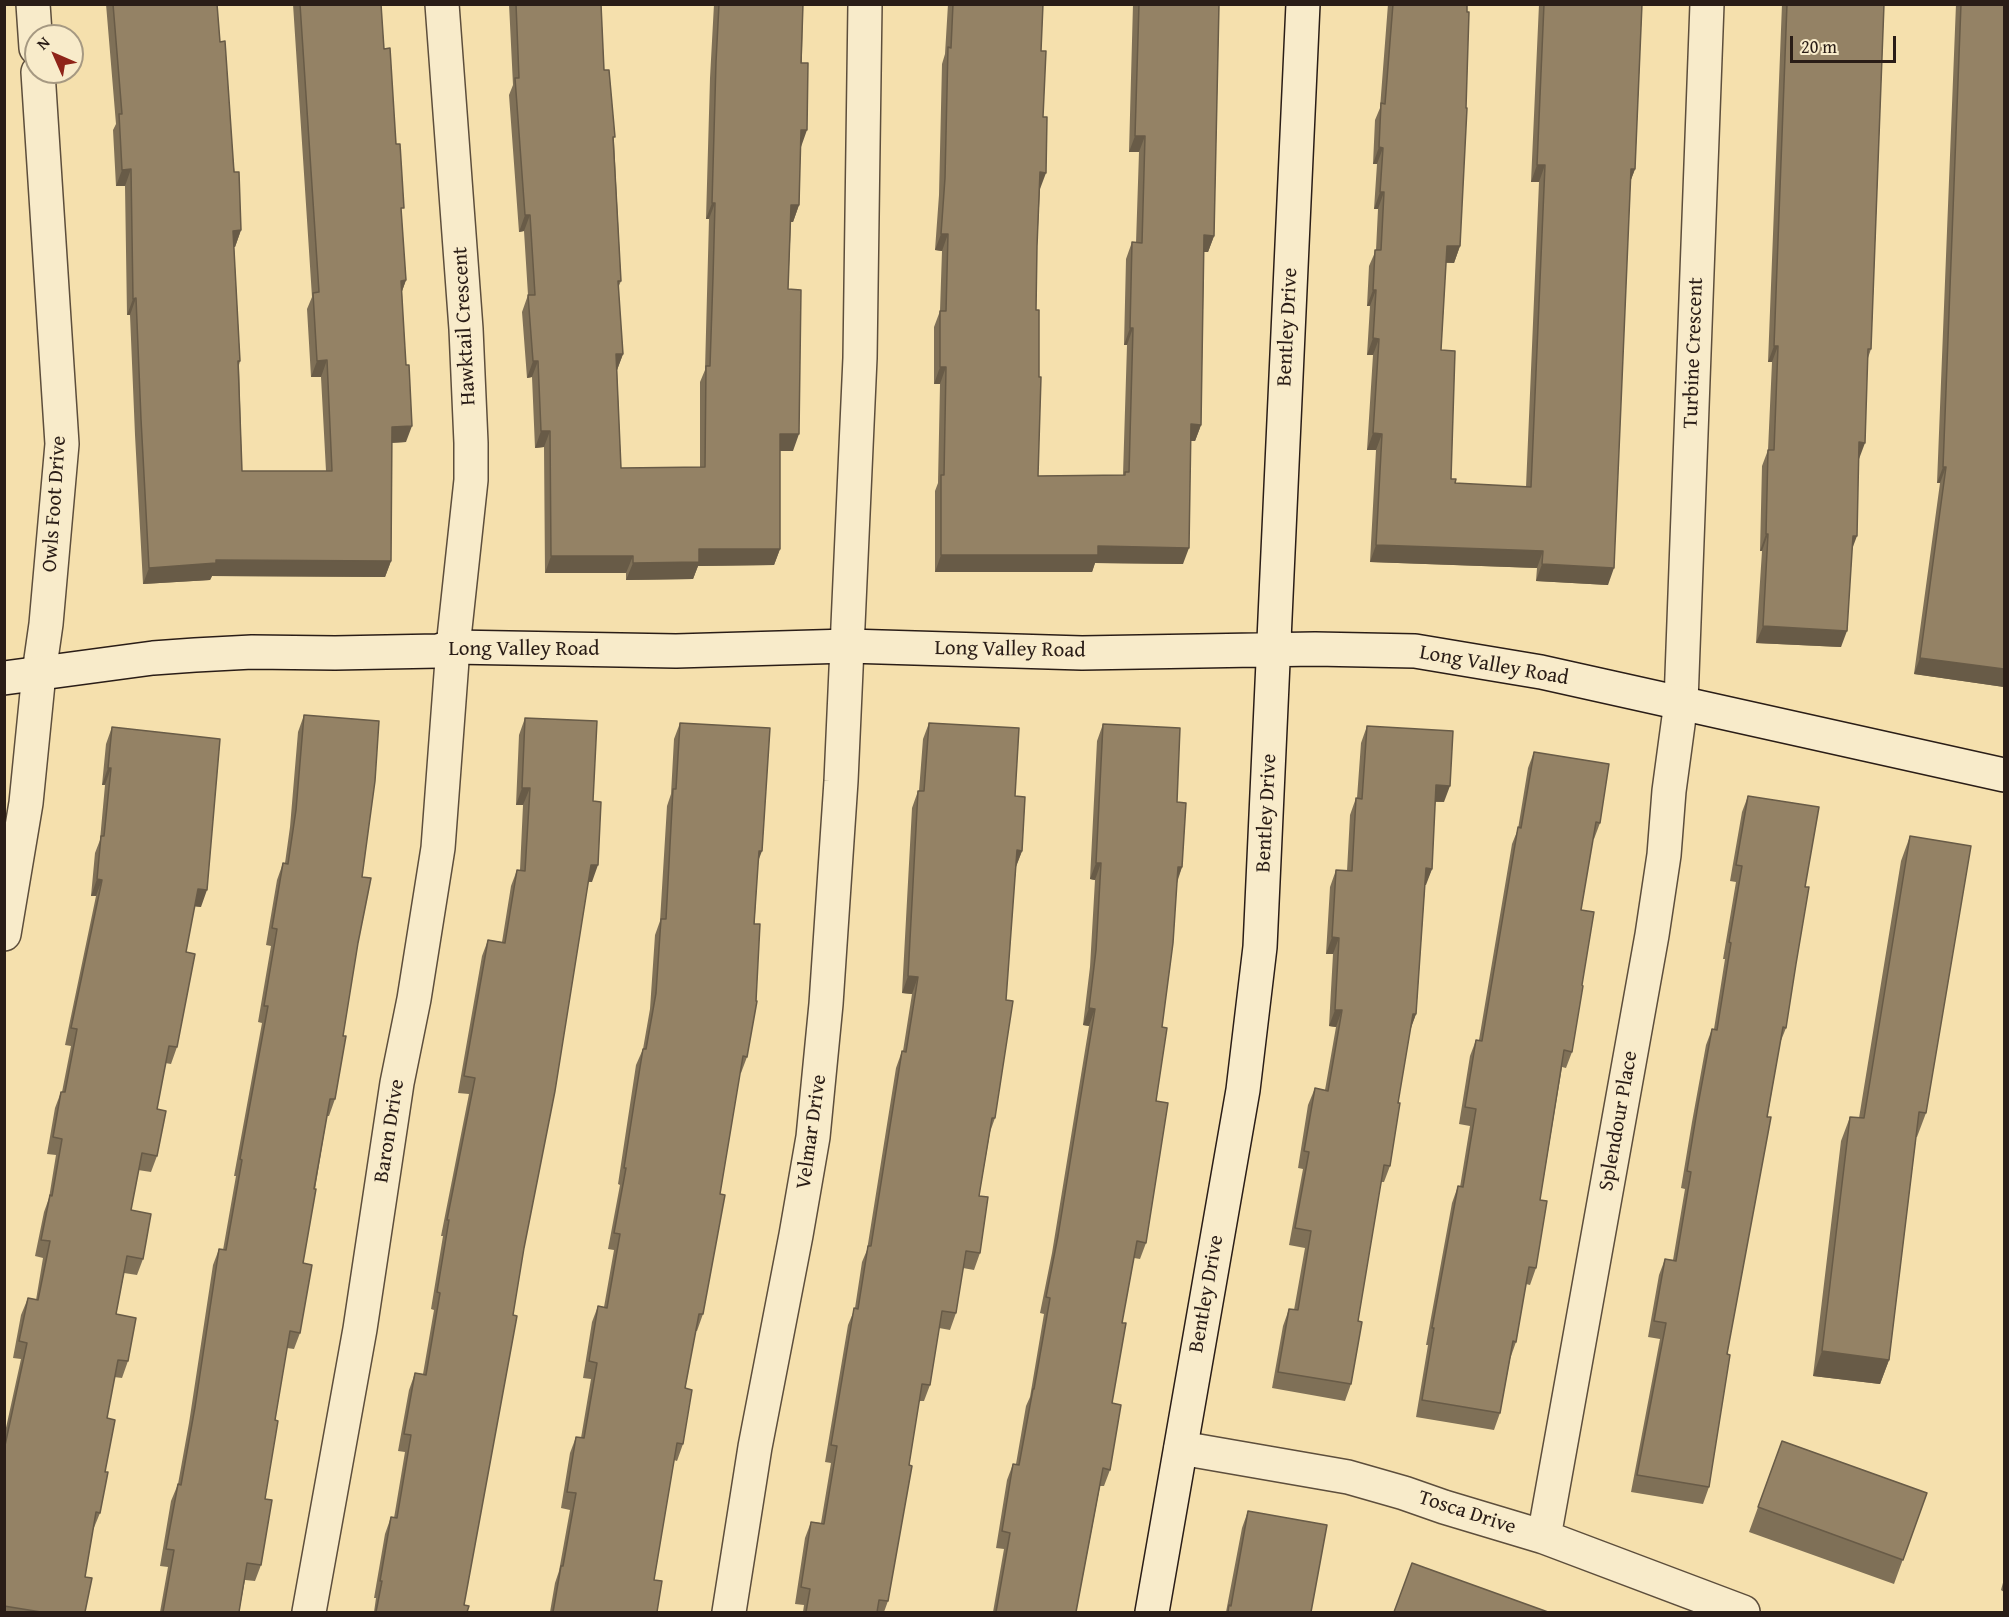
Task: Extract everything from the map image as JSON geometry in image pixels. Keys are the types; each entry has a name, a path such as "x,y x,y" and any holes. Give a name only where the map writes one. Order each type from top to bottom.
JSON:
{"street":[{"path":"33,4 34,24"},
{"name":"Hawktail Crescent","path":"442,4 460,230 471,443 471,480 453,647"},
{"path":"848,646 854,445 860,358 865,4"},
{"name":"Bentley Drive","path":"1152,1612 1243,1090 1260,947 1303,4"},
{"name":"Turbine Crescent","path":"1681,702 1707,4"},
{"name":"Owls Foot Drive","path":"4,934 26,802 46,624 62,444 39,84"},
{"name":"Long Valley Road","path":"4,678 153,658 252,651 335,653 438,651 453,647 676,651 848,646 1082,652 1315,649 1415,651 1541,672 2004,775"},
{"name":"Velmar Drive","path":"729,1612 755,1447 813,1137 831,937 848,646"},
{"name":"Baron Drive","path":"309,1612 360,1329 397,1083 414,999 438,848 453,647"},
{"name":"Splendour Place","path":"1544,1537 1652,935 1664,855 1669,791 1681,702"},
{"name":"Tosca Drive","path":"1181,1448 1348,1477 1404,1493 1544,1537 1743,1612"}],"building":[{"path":"113,4 217,4 220,42 225,41 234,172 239,172 241,230 233,231 240,361 238,361 242,471 332,471 327,360 317,361 313,293 319,292 300,4 381,4 384,49 390,48 396,144 400,144 404,208 401,208 406,280 401,281 412,426 392,427 391,561 216,560 216,563 149,568 136,298 133,299 131,169 122,170 119,114 122,114"},
{"path":"516,4 601,4 604,70 609,70 615,137 613,137 621,281 618,281 623,354 616,354 621,468 705,467 706,366 710,366 713,277 715,203 712,203 719,4 803,4 801,63 808,63 807,130 801,130 799,205 791,205 788,289 801,290 799,434 780,434 780,549 699,549 699,562 633,563 633,556 551,556 550,431 541,431 538,361 533,361 528,295 535,295 530,215 525,215 515,78 519,78"},
{"path":"953,4 1043,4 1041,51 1046,51 1043,117 1047,117 1046,173 1040,172 1037,246 1036,310 1039,310 1039,377 1041,377 1038,476 1125,475 1125,472 1129,472 1133,328 1130,328 1132,242 1142,243 1145,136 1135,136 1139,4 1219,4 1214,236 1204,235 1201,425 1191,424 1189,548 1098,546 1098,555 941,555 941,475 944,475 946,367 940,367 940,311 946,311 948,234 941,234 945,178 948,47 951,48"},
{"path":"1393,4 1467,4 1467,12 1469,12 1460,246 1447,246 1441,350 1455,351 1451,479 1456,479 1455,483 1531,487 1545,165 1537,165 1544,4 1642,4 1635,169 1631,169 1614,568 1542,564 1543,551 1376,545 1382,434 1373,433 1379,339 1373,338 1376,290 1373,290 1375,250 1381,250 1384,192 1380,192 1383,148 1379,147 1381,103 1385,104"},
{"path":"1787,4 1884,4 1871,349 1868,349 1865,443 1859,442 1857,536 1853,536 1847,631 1763,626 1768,534 1766,534 1768,450 1774,450 1778,346 1774,346"},
{"path":"1961,4 2004,4 2004,669 1920,658 1946,467 1943,467"},
{"path":"304,715 379,721 375,781 362,877 371,878 358,943 335,1099 330,1099 314,1189 316,1189 303,1263 312,1265 300,1333 290,1331 265,1499 272,1500 261,1565 247,1563 239,1612 163,1612 174,1550 166,1549 178,1484 181,1485 195,1407 219,1249 226,1250 268,1006 264,1006 277,929 272,928 283,863 288,864 296,810"},
{"path":"525,718 597,721 593,801 601,802 598,865 591,865 555,1091 524,1248 513,1315 517,1316 464,1605 469,1606 467,1612 376,1612 391,1517 397,1518 411,1435 404,1434 415,1373 426,1375 440,1293 437,1292 449,1220 447,1220 475,1078 464,1076 488,940 505,943 517,870 525,871 530,788 522,788"},
{"path":"680,723 770,728 762,851 759,851 754,924 760,924 757,1001 747,1057 743,1056 720,1194 725,1195 703,1314 699,1314 685,1388 692,1390 683,1444 677,1443 654,1580 662,1581 657,1612 553,1612 576,1493 567,1492 576,1437 584,1438 597,1363 589,1361 598,1306 607,1308 620,1234 614,1233 626,1168 624,1168 643,1049 646,1049 656,993 661,919 666,919 673,789 676,789"},
{"path":"929,723 1019,728 1015,796 1025,797 1022,851 1017,850 1006,1000 1013,1001 995,1118 992,1118 979,1196 988,1197 980,1253 966,1251 956,1313 942,1311 930,1385 922,1384 909,1465 912,1466 888,1601 879,1600 877,1612 806,1612 810,1589 801,1587 811,1522 824,1524 837,1446 831,1445 854,1308 858,1309 868,1246 871,1246 902,1051 906,1052 918,977 908,976 918,791 924,791"},
{"path":"1103,724 1180,728 1177,802 1186,803 1182,867 1178,867 1173,943 1162,1027 1167,1028 1156,1101 1168,1103 1146,1243 1137,1241 1122,1323 1126,1323 1112,1403 1121,1405 1110,1470 1103,1468 1076,1612 996,1612 1010,1533 1002,1531 1013,1464 1019,1465 1034,1389 1050,1298 1046,1297 1095,1009 1089,1008 1096,950 1101,863 1096,863"},
{"path":"1367,726 1453,731 1450,786 1436,785 1432,869 1426,868 1416,1014 1413,1014 1390,1166 1384,1165 1358,1321 1362,1322 1351,1384 1278,1372 1289,1309 1298,1310 1311,1231 1295,1228 1309,1152 1304,1151 1315,1088 1328,1091 1342,1010 1335,1010 1339,938 1332,937 1336,870 1352,871 1356,798 1362,799"},
{"path":"112,727 220,739 207,890 198,889 186,952 195,954 177,1047 169,1046 157,1109 166,1111 157,1156 142,1153 131,1210 151,1214 143,1259 127,1256 116,1314 136,1318 128,1361 118,1360 107,1418 115,1420 105,1472 108,1472 100,1513 96,1512 85,1577 92,1578 85,1612 41,1612 4,1606 4,1450 27,1343 19,1341 28,1298 38,1300 50,1241 41,1240 50,1195 52,1196 62,1139 53,1137 61,1092 65,1092 77,1029 71,1028 102,880 97,879 111,768 108,768"},
{"path":"1534,752 1609,764 1600,823 1596,822 1581,910 1594,912 1572,1052 1564,1050 1540,1200 1547,1201 1536,1268 1529,1267 1516,1342 1513,1341 1500,1413 1422,1400 1434,1328 1432,1328 1458,1186 1463,1187 1476,1109 1465,1107 1476,1040 1482,1041 1518,827 1521,828"},
{"path":"1748,796 1819,807 1805,887 1809,887 1786,1028 1783,1027 1767,1117 1771,1117 1727,1354 1730,1355 1709,1487 1637,1475 1666,1323 1654,1321 1665,1259 1676,1261 1691,1172 1687,1171 1698,1105 1712,1029 1717,1030 1731,943 1729,942 1742,866 1736,865"},
{"path":"1910,836 1971,846 1926,1113 1919,1112 1889,1360 1822,1351 1850,1117 1864,1118"},
{"path":"1782,1441 1927,1493 1903,1560 1758,1507"},
{"path":"1248,1511 1327,1525 1311,1612 1228,1612"},
{"path":"1412,1563 1548,1612 1394,1612"}]}
